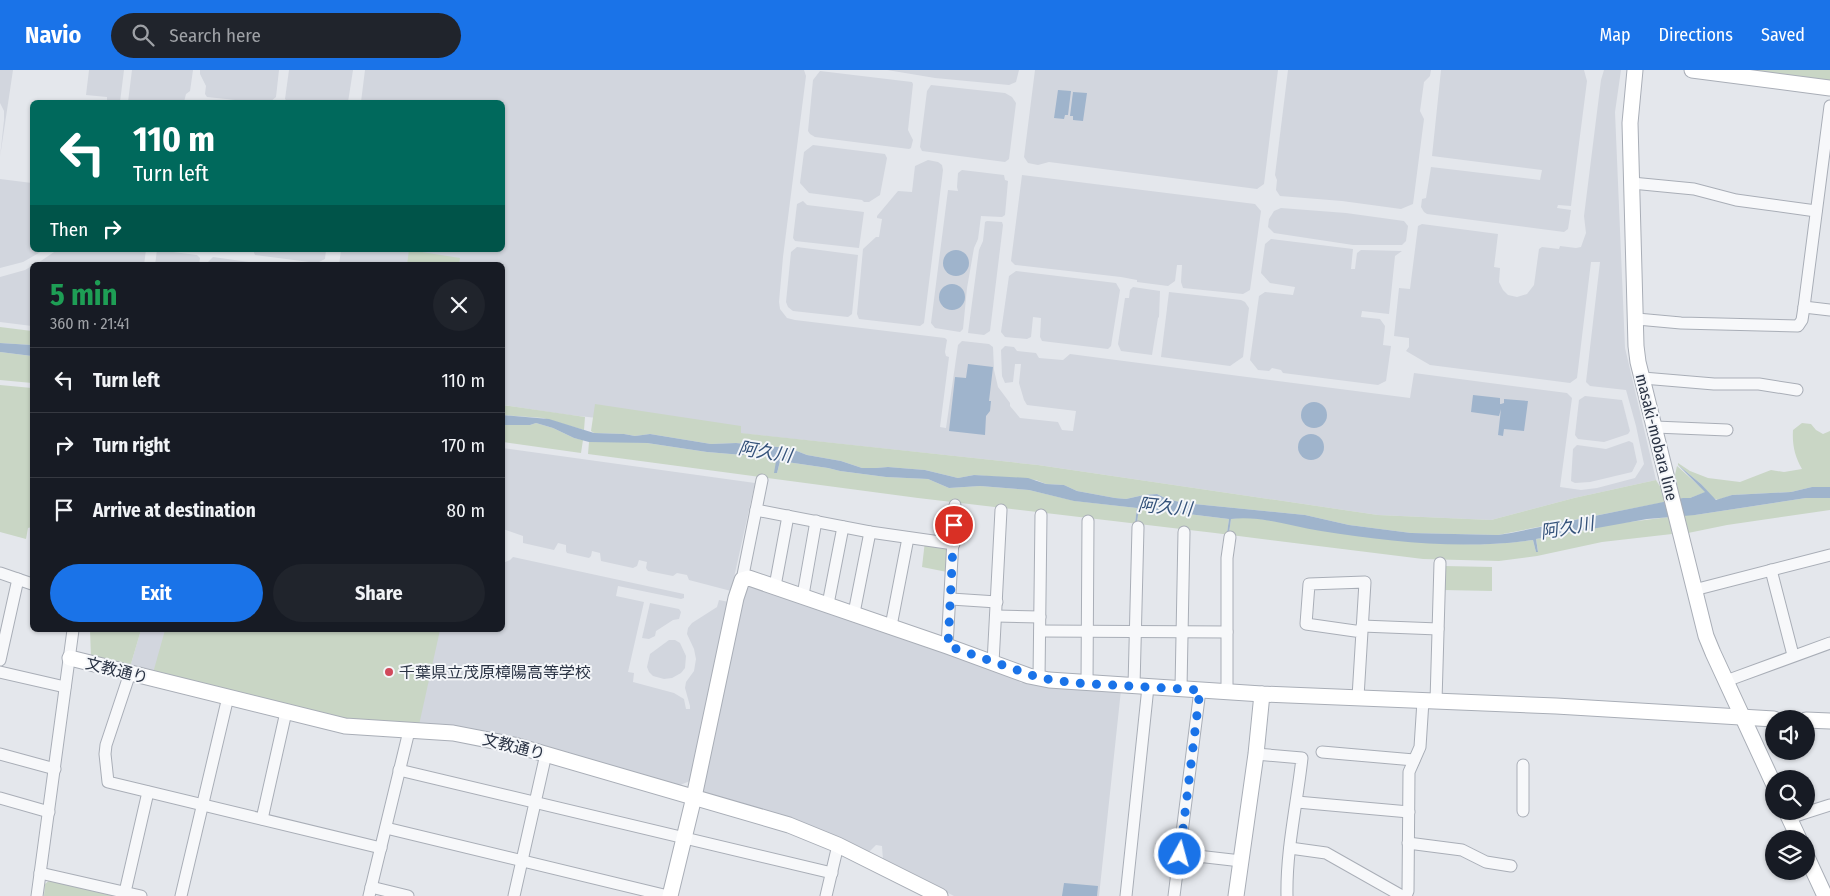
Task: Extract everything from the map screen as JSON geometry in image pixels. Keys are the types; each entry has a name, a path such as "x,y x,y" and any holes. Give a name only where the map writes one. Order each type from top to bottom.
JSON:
{"street":[{"name":"masaki-mobara line","path":"1635,70 1630,123 1637,319 1636,346 1706,636 1767,770"},
{"path":"1692,70 1830,88"},
{"path":"1637,319 1681,323 1798,326 1802,320 1804,307 1830,106"},
{"path":"1632,183 1694,189 1736,200 1816,211"},
{"path":"1804,307 1830,310"},
{"path":"1643,378 1714,384 1759,384 1797,390"},
{"path":"1655,427 1727,430"},
{"path":"386,828 669,896 694,797 762,480"},
{"path":"948,646 955,505"},
{"path":"756,510 870,532 954,544"},
{"path":"993,662 1001,510"},
{"path":"1040,678 1041,515"},
{"path":"775,586 788,516"},
{"path":"1087,683 1088,521"},
{"path":"803,596 816,522"},
{"path":"828,604 843,527"},
{"path":"1126,896 1141,686 1135,632 1138,527"},
{"path":"854,613 870,532"},
{"path":"1181,688 1184,532"},
{"path":"1227,692 1227,558 1230,537"},
{"path":"891,626 908,538"},
{"path":"1694,590 1830,555"},
{"path":"1406,896 1408,891 1409,772 1420,747 1430,701 1438,629 1440,563"},
{"path":"1771,570 1793,655"},
{"path":"0,573 30,583"},
{"path":"742,580 749,578 775,586 1040,678 1087,683 1262,694 1358,697 1765,718"},
{"path":"0,660 18,579"},
{"path":"1358,697 1362,629 1365,582 1309,584 1306,624 1362,629 1438,629"},
{"path":"951,599 997,602"},
{"path":"996,616 1040,617"},
{"path":"1040,631 1227,632"},
{"path":"37,896 73,632"},
{"path":"1726,681 1830,643"},
{"name":"文教通り","path":"70,658 345,726 469,735 514,745 790,825 838,845 940,896"},
{"path":"0,672 65,687"},
{"path":"130,672 106,745 108,782 380,848"},
{"path":"1174,896 1200,690"},
{"path":"1236,896 1256,754 1262,694"},
{"path":"181,896 228,697"},
{"path":"262,819 286,712"},
{"path":"1815,720 1830,721"},
{"path":"408,896 370,892 409,731"},
{"path":"1322,752 1414,760"},
{"path":"0,754 55,768"},
{"path":"514,896 546,754"},
{"path":"1256,754 1302,758 1290,848 1287,896"},
{"path":"1522,765 1523,811"},
{"path":"399,770 832,873"},
{"path":"125,892 148,792"},
{"path":"0,798 49,812"},
{"path":"1297,802 1409,812"},
{"path":"1815,809 1830,805"},
{"path":"1408,843 1462,850 1486,862 1510,866"},
{"path":"826,896 838,845"},
{"path":"1290,848 1326,853 1402,896"},
{"path":"1180,854 1241,861"},
{"path":"40,873 141,896"},
{"path":"1815,874 1825,896"}],"shaded area":[{"path":"0,70 13,70 0,157 4,111 0,103"},
{"path":"89,70 124,70 120,100 107,100 107,97 86,95"},
{"path":"132,70 193,70 190,91 186,94 184,100 128,100"},
{"path":"200,70 279,70 276,97 272,100 235,100 207,97 205,94 206,86"},
{"path":"289,70 353,70 348,100 285,99"},
{"path":"365,70 804,70 806,76 783,257 780,309 787,318 795,320 945,338 947,340 945,352 946,356 949,357 940,427 946,428 958,345 962,341 989,344 993,347 994,370 998,387 1020,418 1058,422 1062,430 1073,431 1076,411 1027,405 1019,383 1021,364 1015,364 1013,382 1005,383 1002,376 1001,350 1005,346 1014,347 1017,351 1036,353 1039,358 1063,360 1070,354 1410,398 1414,373 1567,393 1572,398 1560,487 1581,490 1597,488 1635,478 1644,464 1626,390 1590,386 1586,382 1600,262 1591,262 1577,378 1570,383 1430,365 1406,351 1409,347 1409,338 1394,336 1399,288 1410,289 1418,226 1422,224 1498,234 1494,267 1500,268 1499,282 1503,290 1508,295 1517,297 1527,294 1534,285 1539,249 1542,247 1559,249 1560,246 1581,247 1586,233 1584,216 1601,80 1604,70 1621,70 1615,112 1625,348 1656,480 1574,498 1491,520 1378,515 1038,465 569,415 505,405 505,262 339,262 341,252 505,252 505,100 361,100"},
{"path":"887,70 1019,70 1016,82 1009,85 935,78"},
{"path":"1035,70 1278,70 1264,184 1257,189 1049,162 1038,165 1028,163 1024,157"},
{"path":"1288,70 1431,70 1430,76 1424,82 1420,111 1424,119 1413,204 1401,209 1342,201 1280,196 1276,190 1277,180 1275,175"},
{"path":"1441,70 1584,70 1587,81 1571,206 1558,205 1557,208 1571,210 1568,229 1564,232 1427,214 1424,212 1421,207 1422,199 1426,198 1431,167 1540,180 1542,170 1432,156"},
{"path":"820,71 912,82 908,130 913,140 911,148 815,137 810,134 808,131 813,80"},
{"path":"931,85 1005,93 1012,97 1016,103 1009,159 1005,162 922,151 920,147 927,91"},
{"path":"813,145 885,154 887,158 880,195 869,202 864,202 862,200 809,193 800,183 804,152"},
{"path":"928,160 938,162 942,165 943,170 924,323 920,326 859,319 857,314 863,249 876,237 879,237 882,219 877,218 877,216 898,191 912,192 915,166"},
{"path":"962,170 1004,175 1005,180 1008,181 1005,215 1002,217 981,216 967,288 963,329 960,332 935,328 931,323 948,190 958,191 958,173"},
{"path":"1022,175 1255,204 1261,211 1250,290 1243,294 1183,288 1181,282 1182,265 1177,265 1175,281 1168,286 1137,282 1137,280 1121,277 1015,265 1011,261"},
{"path":"0,179 30,183 30,252 40,252 23,262 0,268"},
{"path":"803,201 807,205 864,212 859,248 795,241 793,238 797,204"},
{"path":"1281,208 1346,213 1404,221 1408,226 1406,241 1402,245 1353,245 1274,233 1268,227 1269,219 1274,211"},
{"path":"985,222 1002,222 1003,225 990,331 984,335 968,333 979,250 983,241"},
{"path":"1271,239 1353,249 1351,269 1355,269 1357,253 1361,250 1402,251 1395,256 1389,314 1362,311 1361,317 1380,319 1385,326 1383,345 1391,346 1386,381 1378,385 1283,373 1281,370 1272,368 1269,371 1258,370 1250,360 1259,296 1265,292 1293,295 1295,287 1270,283 1261,273 1265,244"},
{"path":"797,247 858,255 852,314 848,317 793,311 788,307 786,302 791,252"},
{"path":"54,252 146,252 144,262 39,262"},
{"path":"157,252 197,255 200,258 199,262 155,262"},
{"path":"254,252 326,252 325,259 319,262 255,255"},
{"path":"213,257 249,262 208,262"},
{"path":"30,267 30,326 0,322 0,277"},
{"path":"1016,271 1116,283 1120,290 1111,346 1108,349 1042,341 1040,337 1041,318 1033,317 1031,337 1027,339 1005,337 1001,332 1009,276"},
{"path":"1133,287 1160,291 1159,317 1152,355 1121,351 1118,344 1125,298 1129,298 1130,290"},
{"path":"1169,292 1245,302 1249,308 1243,357 1230,366 1161,357"},
{"path":"1585,396 1622,400 1630,431 1628,434 1604,442 1578,439 1575,435 1579,400"},
{"path":"1629,441 1633,443 1637,462 1632,472 1590,482 1575,483 1571,481 1573,449 1577,445 1606,449"},
{"path":"505,448 755,483 731,591 689,580 687,575 677,573 673,576 648,571 646,568 647,562 639,560 637,566 633,568 601,561 600,553 592,551 589,558 567,553 566,545 558,543 554,550 523,543 523,536 505,530"},
{"name":"千葉県立茂原樟陽高等学校","path":"513,557 684,594 684,598 681,599 618,586 616,596 644,602 628,672 634,673 633,682 674,693 684,699 686,709 690,709 690,706 685,688 686,682 694,671 696,659 694,649 687,634 688,628 692,623 717,607 719,600 729,602 690,781 675,787 595,763 352,722 130,667 140,632 505,632 505,562"},
{"path":"753,584 952,654 1015,678 1021,683 1025,681 1121,690 1099,896 954,896 883,860 882,846 876,845 868,853 704,793 702,790 744,589"},
{"path":"650,603 679,609 681,612 679,619 673,620 656,631 655,636 649,639 642,638"},
{"path":"669,640 675,640 680,643 686,656 685,668 681,673 672,678 664,679 653,676 647,667 650,654"}],"green space":[{"path":"1712,70 1830,70 1830,88"},
{"path":"409,252 422,252 460,258 459,262 407,262"},
{"path":"0,327 30,331 30,345 0,343"},
{"path":"0,352 30,356 30,383 0,380"},
{"path":"0,385 30,388 30,528 28,528 26,539 0,532"},
{"path":"595,404 741,426 741,433 1038,465 1378,515 1491,520 1574,498 1656,480 1661,488 1665,502 1498,535 1411,533 1349,525 1305,515 1184,503 1167,499 1157,494 1126,499 1077,491 1064,485 1046,484 1036,480 974,475 958,478 925,470 888,467 862,468 841,461 807,455 789,448 736,443 711,444 650,434 635,436 594,433 591,431"},
{"path":"505,405 585,417 584,430 543,418 505,415"},
{"path":"536,423 583,440 581,453 505,442 505,425 530,425"},
{"path":"1802,423 1811,424 1823,434 1830,431 1830,487 1812,487 1791,492 1732,495 1718,500 1713,498 1701,484 1678,465 1678,463 1690,471 1708,478 1740,482 1771,470 1784,472 1802,469 1794,451 1793,430"},
{"path":"589,442 647,443 707,452 743,455 747,451 766,454 777,461 777,473 780,461 886,477 928,479 949,488 980,486 1029,490 1075,501 1137,508 1135,523 1137,523 1139,508 1229,519 1227,533 1229,533 1231,519 1245,517 1353,534 1424,542 1496,544 1533,540 1536,552 1538,551 1536,539 1605,525 1669,517 1672,534 1602,542 1537,556 1499,561 1423,559 918,498 588,454"},
{"path":"1677,466 1706,492 1690,498 1680,499 1675,475"},
{"path":"1806,498 1830,498 1830,510 1727,525 1688,533 1683,515 1695,515"},
{"path":"925,541 955,546 952,573 922,567"},
{"path":"1444,566 1492,567 1492,591 1443,590"},
{"path":"90,632 140,632 130,667 91,657"},
{"path":"164,632 440,632 419,725 352,720 153,673"},
{"path":"51,879 109,893 112,896 44,896 45,884"}],"water":[{"path":"1058,90 1071,91 1068,115 1065,115 1064,119 1054,118"},
{"path":"1073,92 1087,93 1083,121 1073,120 1073,116 1070,116"},
{"path":"956,250 965,254 969,263 965,272 956,276 947,272 943,263 947,254"},
{"path":"952,284 961,288 965,297 961,306 952,310 943,306 939,297 943,288"},
{"path":"0,343 30,345 30,356 0,352"},
{"path":"968,364 993,367 989,401 991,401 990,411 986,416 985,435 949,431 955,377 966,378"},
{"path":"1473,395 1500,398 1500,404 1504,403 1504,399 1528,401 1524,431 1504,429 1503,436 1498,435 1501,409 1499,416 1471,412"},
{"path":"1314,402 1323,406 1327,415 1323,424 1314,428 1305,424 1301,415 1305,406"},
{"name":"阿久川","path":"505,415 549,419 594,433 635,436 650,434 711,444 736,443 789,448 807,455 841,461 862,468 888,467 925,470 958,478 974,475 1028,478 1046,484 1064,485 1077,491 1115,498 1126,499 1157,494 1167,499 1184,503 1305,515 1349,525 1411,533 1498,535 1690,498 1705,492 1678,465 1701,484 1716,500 1732,495 1791,492 1812,487 1830,487 1830,498 1806,498 1695,515 1647,519 1536,539 1538,552 1536,552 1533,540 1480,544 1400,541 1347,535 1242,518 1231,519 1229,533 1227,533 1229,519 1139,508 1137,523 1135,523 1137,508 1074,501 1029,490 980,486 949,488 928,479 886,477 780,461 777,473 774,473 776,461 766,454 748,451 743,455 707,452 647,443 589,442 536,423 530,425 505,425"},
{"path":"1311,434 1320,438 1324,447 1320,456 1311,460 1302,456 1298,447 1302,438"},
{"path":"1064,883 1098,886 1097,896 1062,896"}],"place":[{"name":"千葉県立茂原樟陽高等学校","path":"389,672"}],"route":[{"path":"954,525 948,646 1029,676 1049,680 1200,690 1180,854"}]}
